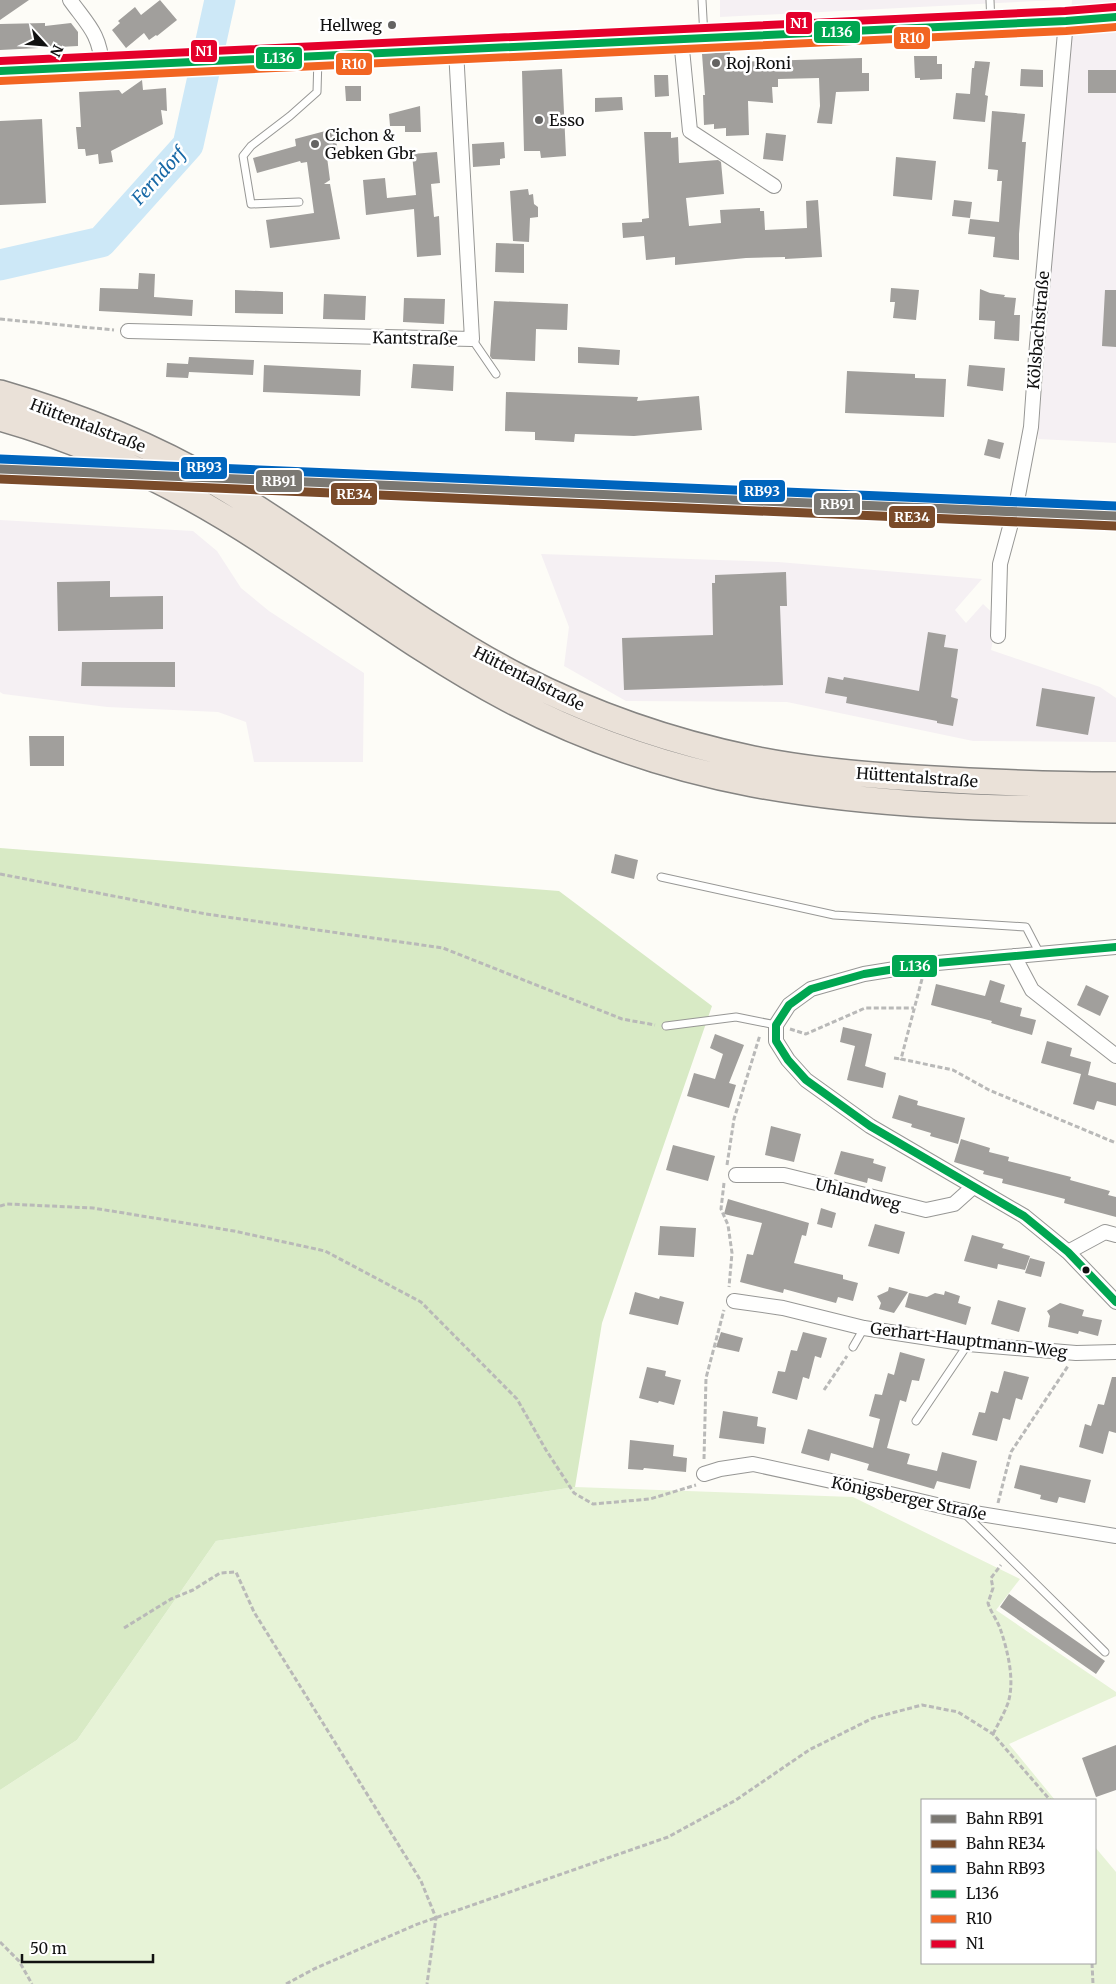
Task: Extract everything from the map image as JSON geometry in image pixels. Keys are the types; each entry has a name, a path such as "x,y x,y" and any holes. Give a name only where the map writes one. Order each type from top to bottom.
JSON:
{"highway":[{"name":"Hüttentalstraße","path":"0,394 100,426 164,455 215,482 286,527 412,614 520,677 572,702 621,722 680,741 755,759 817,769 867,775 946,780 1116,786"},
{"name":"Hüttentalstraße","path":"0,418 88,449 152,477 233,522 273,547 400,635 453,668 524,707 565,726 622,748 674,765 741,781 812,794 946,804 1116,810"}],"main road":[{"path":"0,71 1066,21 1116,17"}],"street":[{"path":"70,0 96,35 102,66"},
{"name":"Kölsbachstraße","path":"998,636 1000,564 1017,501 1031,427 1066,21"},
{"path":"681,39 690,131 774,186"},
{"name":"Kantstraße","path":"128,331 472,339 456,50"},
{"path":"1116,947 926,964 864,974 811,989 789,1005 770,1024 776,1041 788,1060 806,1080 870,1126 1024,1216 1068,1252 1116,1302"},
{"path":"1014,956 1032,990 1116,1056"},
{"name":"Uhlandweg","path":"729,1176 784,1175 926,1210 954,1204 973,1187"},
{"path":"1068,1252 1106,1232 1116,1235"},
{"name":"Gerhart-Hauptmann-Weg","path":"734,1300 783,1308 864,1328 968,1344 1076,1353 1116,1352"},
{"name":"Königsberger Straße","path":"704,1474 720,1469 753,1464 962,1511 1116,1536"}],"lane":[{"path":"702,0 704,38"},
{"path":"990,0 992,24"},
{"path":"299,202 251,204 243,156 251,146 317,92 318,57"},
{"path":"472,339 496,374"},
{"path":"661,877 834,916 1026,927 1040,954"},
{"path":"666,1026 736,1017 770,1024"},
{"path":"853,1347 864,1328"},
{"path":"916,1422 968,1344"},
{"path":"962,1511 1105,1652"}],"path":[{"path":"0,319 128,331"},
{"path":"0,874 206,914 443,948 622,1019 666,1026"},
{"path":"901,1060 926,964"},
{"path":"731,1280 732,1253 728,1225 720,1209 729,1176 734,1119 770,1024 806,1034 865,1008 914,1008"},
{"path":"894,1058 953,1070 989,1090 1116,1143"},
{"path":"0,1206 7,1204 93,1208 234,1232 325,1251 421,1302 517,1399 546,1450 574,1493 593,1504 650,1499 695,1486"},
{"path":"704,1445 706,1378 720,1321"},
{"path":"824,1390 853,1347"},
{"path":"994,1516 1011,1452 1076,1353"},
{"path":"993,1734 1008,1702 1009,1665 1000,1629 988,1603 992,1588 991,1578 997,1568 1009,1557"},
{"path":"124,1628 171,1599 193,1590 220,1573 236,1572 254,1612 421,1881 436,1918 427,1984"},
{"path":"286,1984 314,1969 415,1925 668,1837 736,1800 809,1750 874,1718 922,1705 958,1712 993,1734 1049,1799"},
{"path":"0,1942 19,1961 32,1984"},
{"path":"1092,1964 1093,1984"}],"shaded area":[{"path":"720,0 1058,0 720,17"},
{"path":"1072,0 1116,0 1116,443 1038,439"},
{"path":"0,520 193,531 217,551 241,588 269,611 364,673 363,762 254,762 246,722 218,712 107,707 3,694 0,692"},
{"path":"541,554 778,562 982,579 955,610 966,623 983,604 997,617 991,650 1100,687 1116,698 1116,742 973,741 787,702 626,701 564,666 569,627"}],"green space":[{"path":"0,848 559,891 712,1006 602,1323 575,1487 216,1541 77,1740 0,1790"},
{"path":"575,1487 853,1497 1020,1579 996,1610 1116,1692 1116,1696 1009,1744 1054,1799 921,1799 921,1964 1096,1964 1096,1848 1116,1872 1116,1984 0,1984 0,1790 77,1740 216,1541"}],"building":[{"path":"0,0 29,0 0,20"},
{"path":"160,0 177,20 149,40 144,33 126,48 112,30 120,23 118,21 135,7 141,15"},
{"path":"45,23 45,26 71,23 78,32 78,46 0,50 0,24"},
{"path":"730,52 730,62 862,58 862,73 869,73 869,91 836,92 832,124 817,123 820,106 819,78 778,79 778,87 772,87 773,103 748,101 749,135 726,136 726,128 714,129 714,124 704,125 703,95 705,95 702,54"},
{"path":"914,56 937,56 937,64 942,64 942,79 920,80 920,78 915,78"},
{"path":"975,61 990,62 985,95 988,96 985,122 953,119 956,93 970,94 972,68 974,68"},
{"path":"562,69 566,156 541,158 540,151 524,151 522,71"},
{"path":"1021,69 1043,70 1043,87 1020,86"},
{"path":"1088,70 1116,70 1116,93 1088,93"},
{"path":"654,75 668,75 669,96 655,97"},
{"path":"142,80 143,90 166,88 167,111 161,110 163,124 111,151 113,162 99,164 98,154 86,156 85,149 78,149 76,127 81,127 79,92 119,90 122,94"},
{"path":"345,86 361,86 361,101 346,101"},
{"path":"622,97 623,110 595,112 595,98"},
{"path":"420,106 421,132 405,132 405,126 390,126 389,114"},
{"path":"992,111 1025,114 1022,142 1026,142 1019,234 1019,260 993,257 995,237 968,234 970,219 999,222 1002,181 997,181 998,170 988,169"},
{"path":"42,119 46,203 0,205 0,121"},
{"path":"333,129 339,154 327,157 330,180 324,184 330,184 340,239 270,248 266,220 314,213 307,162 301,163 300,161 257,173 253,158 296,146 295,139"},
{"path":"644,132 671,132 671,138 678,137 679,163 718,160 721,162 724,194 686,198 689,226 721,223 720,210 760,208 760,211 764,211 765,230 807,228 806,201 818,200 822,257 785,259 785,257 746,258 675,265 675,257 646,260 644,236 623,238 622,223 642,222 642,219 649,218"},
{"path":"766,133 786,135 783,161 763,159"},
{"path":"504,142 505,158 500,159 500,165 473,167 472,144"},
{"path":"437,152 440,183 431,184 434,217 439,216 441,255 417,257 414,209 366,215 363,180 385,178 387,198 416,195 412,154"},
{"path":"896,157 936,161 932,200 893,196"},
{"path":"528,189 529,195 533,194 534,204 538,207 538,217 530,218 529,242 513,241 510,191"},
{"path":"954,200 972,202 970,218 952,216"},
{"path":"496,243 524,244 524,273 495,272"},
{"path":"139,273 155,274 154,297 193,300 192,316 99,311 100,288 138,289"},
{"path":"891,288 919,290 916,320 893,318 895,302 890,302"},
{"path":"980,289 990,293 1005,295 1004,297 1016,298 1014,315 1020,315 1019,341 994,339 995,321 979,320"},
{"path":"235,290 283,292 283,314 235,313"},
{"path":"1105,290 1116,290 1116,347 1102,346"},
{"path":"324,294 366,296 365,320 323,319"},
{"path":"404,298 445,299 444,324 403,322"},
{"path":"494,301 568,304 567,330 536,329 535,361 492,359 490,356"},
{"path":"578,347 620,350 619,365 578,363"},
{"path":"189,357 254,360 253,375 189,372 188,378 166,377 167,363 188,364"},
{"path":"413,364 454,366 453,391 411,388"},
{"path":"264,365 361,370 360,396 263,392"},
{"path":"969,365 1005,368 1003,391 967,386"},
{"path":"847,371 915,374 915,378 946,379 944,417 845,413"},
{"path":"506,392 638,397 637,401 699,396 702,430 634,436 575,434 574,442 535,440 535,432 505,431"},
{"path":"988,439 1004,443 1000,459 984,455"},
{"path":"786,572 787,606 780,606 783,685 624,690 622,638 713,635 712,583 715,583 715,575"},
{"path":"110,581 110,597 163,596 163,629 58,631 57,582"},
{"path":"928,632 946,635 944,647 958,649 951,697 958,699 953,726 937,723 937,721 846,703 847,697 825,693 828,677 843,680 844,677 919,691"},
{"path":"82,662 175,662 175,687 81,686"},
{"path":"1042,688 1095,697 1088,735 1036,726"},
{"path":"29,736 64,736 64,766 30,766"},
{"path":"615,854 638,860 634,879 611,873"},
{"path":"990,980 1005,985 1000,1002 1022,1008 1020,1016 1036,1020 1032,1035 991,1023 992,1021 931,1005 936,984 985,996"},
{"path":"1086,985 1109,996 1100,1016 1077,1005"},
{"path":"843,1027 872,1034 865,1066 886,1073 883,1088 847,1080 855,1046 840,1042"},
{"path":"715,1034 744,1045 729,1083 736,1085 729,1108 687,1096 694,1073 715,1079 723,1054 710,1048"},
{"path":"1047,1041 1072,1048 1070,1056 1091,1062 1088,1075 1116,1083 1116,1106 1097,1101 1094,1110 1073,1104 1081,1074 1041,1063"},
{"path":"899,1095 918,1101 917,1105 965,1118 958,1144 930,1136 931,1133 911,1127 912,1124 892,1118"},
{"path":"771,1126 801,1134 794,1162 765,1155"},
{"path":"961,1139 990,1148 989,1152 1009,1157 1008,1161 1071,1177 1070,1180 1110,1191 1108,1195 1116,1197 1116,1217 1064,1203 1065,1199 1002,1183 1003,1179 983,1174 984,1171 954,1162"},
{"path":"673,1145 715,1156 708,1181 666,1170"},
{"path":"841,1151 874,1159 873,1163 886,1167 882,1182 868,1178 867,1183 834,1174"},
{"path":"728,1199 809,1223 806,1236 802,1235 794,1263 843,1275 843,1279 858,1283 853,1301 838,1297 836,1303 784,1289 783,1293 740,1282 747,1254 753,1255 762,1223 724,1214"},
{"path":"821,1208 836,1213 832,1228 817,1224"},
{"path":"875,1224 905,1232 899,1254 868,1246"},
{"path":"660,1226 696,1228 694,1257 658,1255"},
{"path":"972,1235 1004,1244 1002,1248 1030,1256 1025,1270 998,1264 997,1269 964,1261"},
{"path":"1030,1258 1045,1262 1041,1277 1025,1273"},
{"path":"889,1287 908,1292 894,1313 879,1309 881,1303 877,1296 888,1291"},
{"path":"945,1291 960,1296 958,1303 971,1307 966,1325 905,1307 909,1293 927,1297 935,1293 944,1295"},
{"path":"635,1292 659,1299 660,1296 684,1302 678,1325 629,1314"},
{"path":"998,1300 1026,1308 1019,1332 991,1324"},
{"path":"1060,1303 1084,1310 1082,1316 1102,1320 1098,1336 1079,1331 1078,1334 1048,1327 1050,1316 1047,1311"},
{"path":"721,1332 743,1338 739,1352 716,1347"},
{"path":"803,1332 827,1338 821,1358 815,1356 809,1379 803,1377 797,1400 772,1393 778,1371 785,1372 791,1350 797,1351"},
{"path":"900,1352 925,1359 919,1381 912,1380 906,1402 900,1400 887,1448 910,1454 907,1464 937,1471 942,1452 977,1461 970,1489 937,1481 934,1489 867,1470 869,1464 831,1453 829,1461 801,1453 808,1429 873,1448 880,1419 869,1416 875,1394 882,1395 888,1373 894,1375"},
{"path":"647,1367 666,1371 665,1376 681,1380 674,1405 639,1398"},
{"path":"1004,1371 1029,1377 1022,1400 1016,1398 1010,1420 1003,1418 997,1441 972,1435 979,1412 985,1413 991,1391 998,1393"},
{"path":"1112,1377 1116,1377 1116,1433 1109,1431 1103,1454 1079,1447 1085,1424 1091,1426 1098,1404 1104,1405"},
{"path":"723,1411 758,1417 757,1426 766,1428 764,1444 719,1438"},
{"path":"630,1440 674,1445 673,1456 687,1458 686,1472 644,1468 643,1470 628,1469"},
{"path":"1020,1465 1091,1480 1085,1503 1059,1497 1057,1503 1040,1499 1041,1495 1014,1488"},
{"path":"1009,1594 1105,1661 1096,1674 1000,1607"},
{"path":"1116,1745 1116,1790 1096,1797 1082,1758"}],"waterway":[{"name":"Ferndorf","path":"0,265 101,242 188,145 220,0"}],"rail line":[{"name":"RB93","path":"0,459 1116,506"},
{"name":"RB91","path":"0,469 1116,516"},
{"name":"RE34","path":"0,479 1116,526"}],"transit line":[{"name":"N1","path":"0,61 1065,11 1115,7"},
{"name":"L136","path":"0,71 1066,21 1116,17"},
{"name":"R10","path":"0,81 1066,31 1116,27"},
{"name":"L136","path":"1116,947 926,964 864,974 811,989 789,1005 776,1025 776,1041 788,1060 806,1080 870,1126 1024,1216 1068,1252 1116,1302"}],"place":[{"name":"Hellweg","path":"392,25"},
{"name":"Roj Roni","path":"716,63"},
{"name":"Esso","path":"539,120"},
{"name":"Cichon & Gebken Gbr","path":"315,144"}]}
